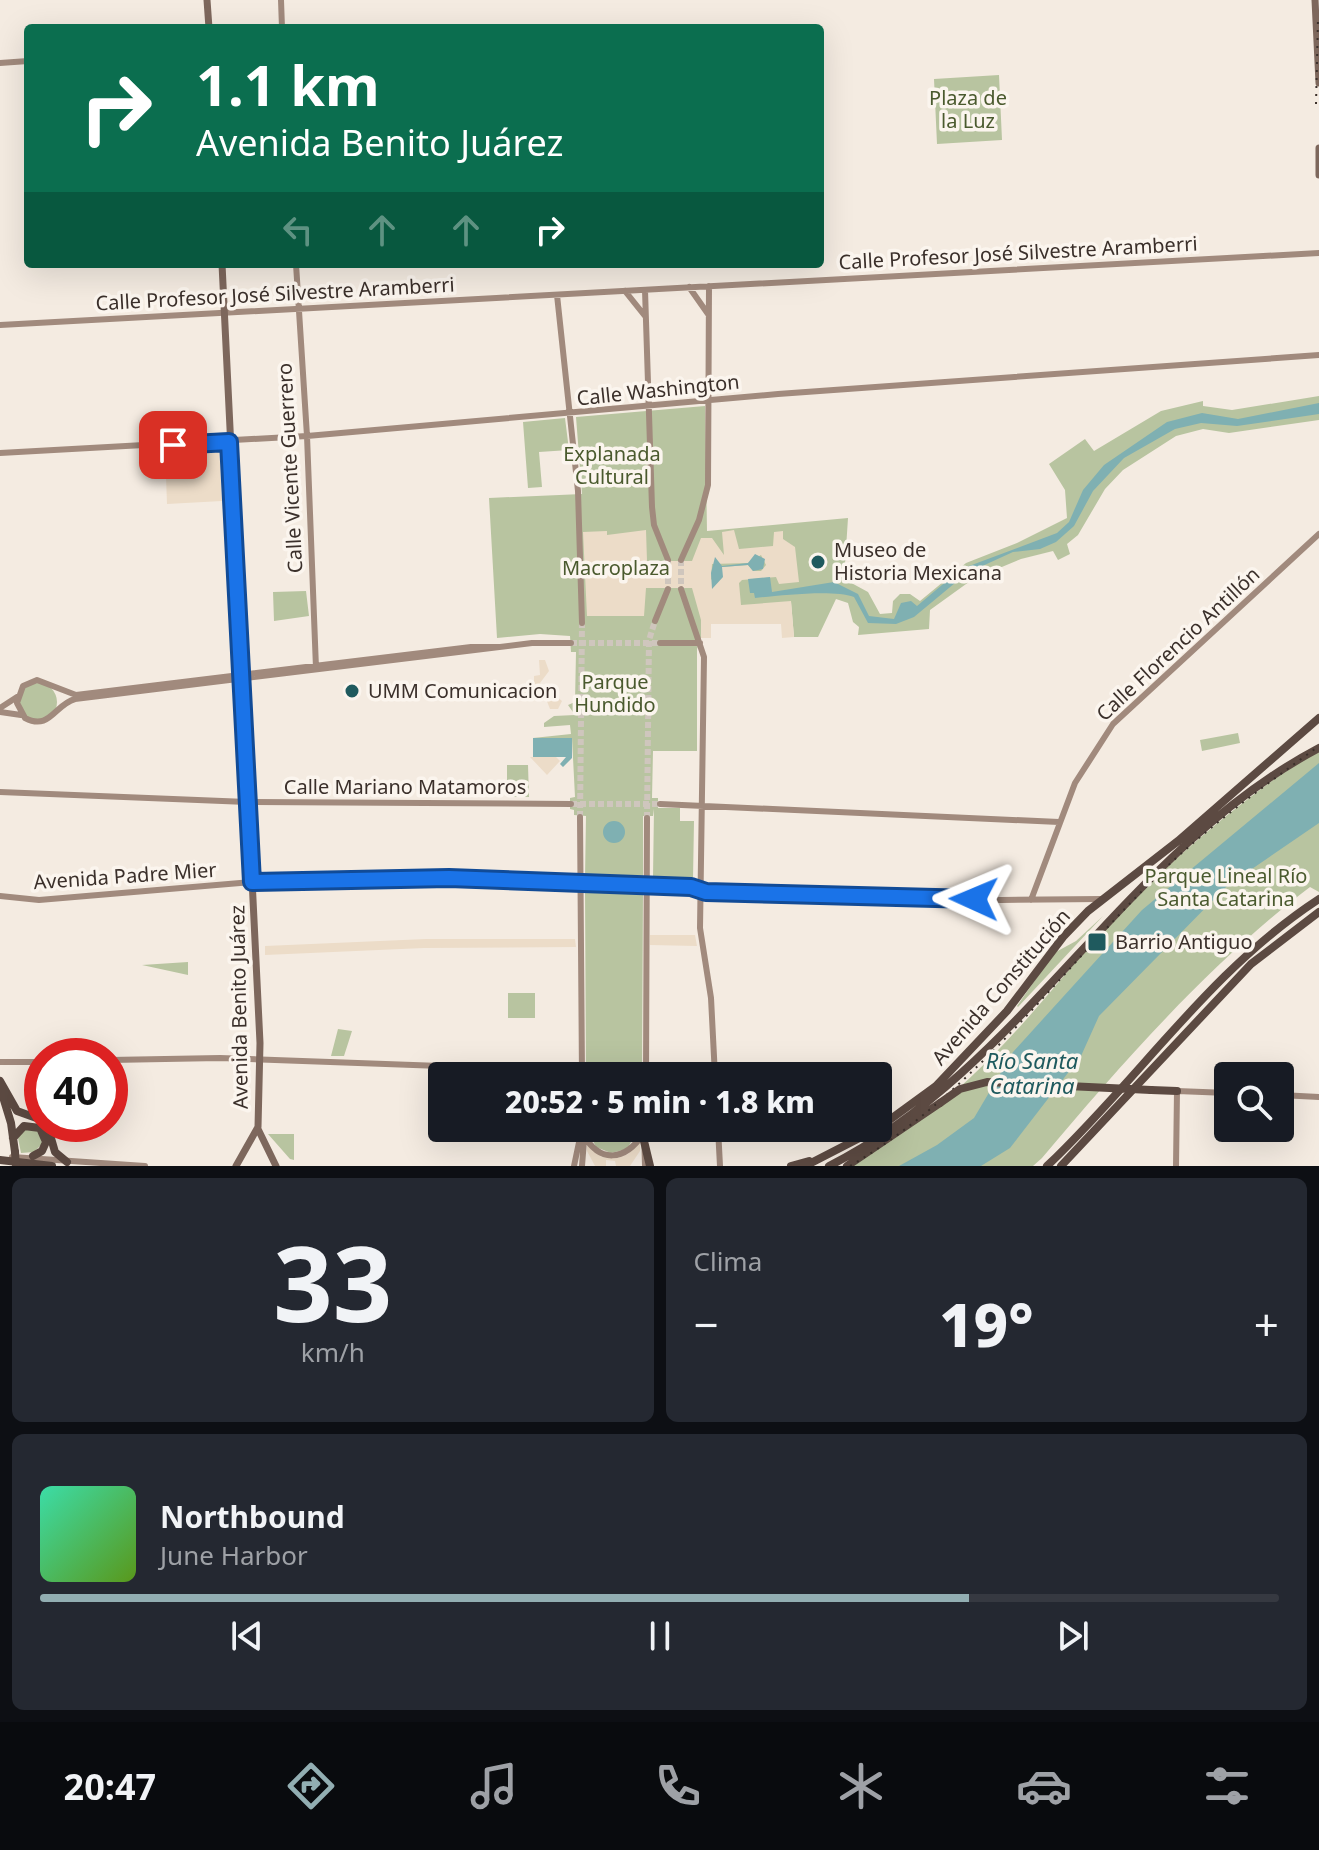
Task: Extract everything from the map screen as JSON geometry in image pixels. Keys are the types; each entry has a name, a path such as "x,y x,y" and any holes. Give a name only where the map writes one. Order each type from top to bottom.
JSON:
{"highway":[{"name":"Avenida Constitución","path":"805,1166 877,1129 936,1086 1007,1011 1070,929 1318,720"},
{"name":"Avenida Constitución","path":"829,1166 879,1139 933,1100 1157,872 1260,785 1319,748"},
{"path":"1047,1166 1232,966 1268,934 1319,899"},
{"path":"1061,1166 1258,957 1319,912"},
{"path":"0,1081 17,1111 24,1114"},
{"path":"847,1166 960,1089 987,1082 1177,1091"},
{"path":"0,1087 13,1138 16,1166"},
{"path":"0,1103 13,1138"},
{"path":"13,1138 24,1126 32,1124 40,1128 45,1134 45,1146 33,1156"},
{"path":"52,1142 55,1152 67,1162"},
{"path":"644,1142 648,1166"},
{"path":"791,1166 821,1158"},
{"path":"0,1159 52,1166"}],"main road":[{"path":"207,0 209,24"},
{"path":"1315,0 1319,83"},
{"path":"1319,148 1319,175"},
{"name":"Avenida Benito Juárez","path":"222,268 260,1060 258,1127 276,1166"},
{"name":"Avenida Benito Juárez","path":"236,1166 258,1127"}],"street":[{"path":"281,0 282,24"},
{"path":"0,63 24,61"},
{"name":"Calle Profesor José Silvestre Aramberri","path":"0,325 1319,253"},
{"name":"Calle Vicente Guerrero","path":"296,268 307,436 316,668"},
{"path":"681,560 706,500 709,286"},
{"path":"689,287 708,314"},
{"path":"645,290 653,516 668,560"},
{"path":"625,291 645,316"},
{"path":"557,295 578,491 582,623"},
{"name":"Calle Washington","path":"0,453 229,442 709,401 1319,355"},
{"name":"Calle Florencio Antillón","path":"1031,900 1080,772 1113,724 1319,534"},
{"path":"655,621 668,589"},
{"path":"681,589 704,657 701,936 711,998 714,1062"},
{"path":"0,710 40,723 75,699 499,647 571,643"},
{"path":"660,643 700,643"},
{"path":"0,710 32,681 47,682 76,695 241,678"},
{"path":"56,688 58,709"},
{"path":"17,697 21,715"},
{"name":"Calle Mariano Matamoros","path":"0,792 247,802 571,804"},
{"path":"660,804 1059,822"},
{"path":"580,817 582,1062"},
{"path":"646,1062 647,818"},
{"name":"Avenida Padre Mier","path":"0,896 39,900 252,882 425,878 1031,900 1102,899"},
{"path":"1039,878 1040,893 1049,900"},
{"path":"128,1060 260,1060 428,1067"},
{"path":"0,1062 24,1062"},
{"path":"1176,1166 1177,1091 1214,1092"},
{"path":"1294,1096 1319,1097"},
{"path":"574,1166 580,1142"},
{"path":"582,1166 583,1142"},
{"path":"589,1142 594,1151 611,1157 627,1153 636,1142"},
{"path":"719,1142 720,1166"},
{"path":"0,1159 33,1156 67,1162 145,1166"}],"green space":[{"name":"Plaza de la Luz","path":"999,75 1002,140 937,144 934,79"},
{"name":"Macroplaza","path":"1319,396 1319,420 1229,433 1203,429 1176,436 1123,470 1105,489 1078,535 1067,544 1070,554 1058,560 1053,551 1021,559 973,579 930,610 929,629 858,635 859,627 853,622 848,603 836,599 818,637 794,637 791,602 711,609 697,649 697,751 653,751 652,798 658,798 658,808 680,808 680,821 694,821 693,879 653,877 654,809 653,816 643,816 643,880 585,878 586,816 574,815 574,810 570,809 570,798 575,797 572,738 533,738 571,734 570,725 544,727 544,723 554,716 575,715 568,705 575,702 576,652 571,652 570,636 540,634 497,638 489,498 582,494 576,417 705,406 707,531 848,518 844,579 868,592 880,614 892,613 893,601 900,594 910,594 920,601 966,563 1017,543 1067,518 1065,490 1049,464 1085,439 1094,451 1161,411 1203,401 1203,406 1232,410"},
{"path":"565,418 569,450 539,452 542,487 528,488 523,422"},
{"path":"306,591 309,616 274,621 273,592"},
{"path":"38,683 51,689 57,702 51,715 38,721 25,715 19,702 25,689"},
{"path":"1238,733 1240,743 1202,751 1200,740"},
{"name":"Parque Lineal Río Santa Catarina","path":"1319,749 1319,892 1310,887 1203,980 1103,1086 1042,1158 1033,1166 844,1166 883,1142 892,1142 892,1136 951,1095 1012,1035 1154,879 1217,823"},
{"path":"507,765 528,765 529,797 507,797"},
{"path":"585,888 643,890 642,1062 586,1062"},
{"path":"1103,916 1018,1007 1054,953 1076,941"},
{"path":"188,962 188,975 142,965"},
{"path":"508,993 535,993 535,1018 508,1018"},
{"path":"338,1029 352,1031 344,1056 331,1056"},
{"path":"24,1129 24,1142 42,1144 34,1152 21,1153 18,1138"},
{"path":"268,1134 294,1134 294,1160 290,1159"},
{"path":"594,1142 631,1142 627,1149 611,1153 596,1147"}],"shaded area":[{"path":"219,446 222,501 167,504 165,449"},
{"path":"646,530 647,561 692,561 701,538 712,538 724,555 722,532 734,530 739,549 773,546 774,532 783,531 783,539 795,547 799,582 779,584 776,577 742,580 739,583 741,605 791,601 794,637 782,638 781,624 711,624 711,638 701,638 701,620 692,588 646,588 644,616 587,616 583,532 607,531 607,535","holes":["761,555 766,565 761,571 753,571 748,565 722,567 711,580 712,564 748,563"]},
{"path":"539,660 545,660 549,671 540,683 562,701 558,709 550,709 543,691 531,691 525,697 515,692 508,697 508,689 534,687 534,676 540,675"},
{"path":"530,757 556,757 560,761 547,775"},
{"path":"650,935 695,935 697,946 650,945"},
{"path":"426,939 575,939 576,947 424,948 265,955 265,946"},
{"path":"640,1142 640,1151 630,1166 616,1166 615,1161 606,1160 606,1166 595,1166 587,1145 602,1157 618,1158 628,1154"}],"water":[{"path":"1319,403 1319,414 1237,426 1201,423 1175,429 1124,458 1093,491 1074,526 1056,542 1040,549 1013,552 967,573 914,617 896,624 868,623 854,597 804,594 755,598 754,593 750,593 748,579 770,577 772,592 834,582 858,594 869,616 894,619 901,603 911,601 917,606 961,569 1057,533 1069,522 1083,490 1104,465 1167,422 1202,413 1238,419"},
{"path":"755,554 765,559 763,569 753,571 748,565 722,567 723,577 712,589 711,573 715,557 722,566 748,563"},
{"path":"533,738 572,738 572,758 563,767 560,764 566,757 533,757"},
{"name":"Río Santa Catarina","path":"1319,763 1319,823 1227,886 1099,1016 1081,1056 1010,1148 981,1166 899,1166 937,1145 974,1118 1013,1052 1142,910"},
{"path":"614,821 622,824 625,832 622,840 614,843 606,840 603,832 606,824"}],"tunnel":[{"path":"668,560 668,589"},
{"path":"681,560 681,589"},
{"path":"647,818 649,640 655,621"},
{"path":"580,817 582,623"},
{"path":"571,643 660,643"},
{"path":"571,804 660,804"}],"railway":[{"path":"1316,104 1318,19"},
{"path":"850,1166 932,1108 969,1074 1182,852 1249,797 1319,746"}],"place":[{"name":"Museo de Historia Mexicana","path":"818,562"},
{"name":"UMM Comunicacion","path":"352,691"},
{"name":"Barrio Antiguo","path":"1097,942"}],"route":[{"path":"173,445 229,442 252,882 449,878 691,887 706,892 974,899"}],"park label":[{"name":"Explanada Cultural","path":"612,466"},
{"name":"Parque Hundido","path":"615,694"}]}
